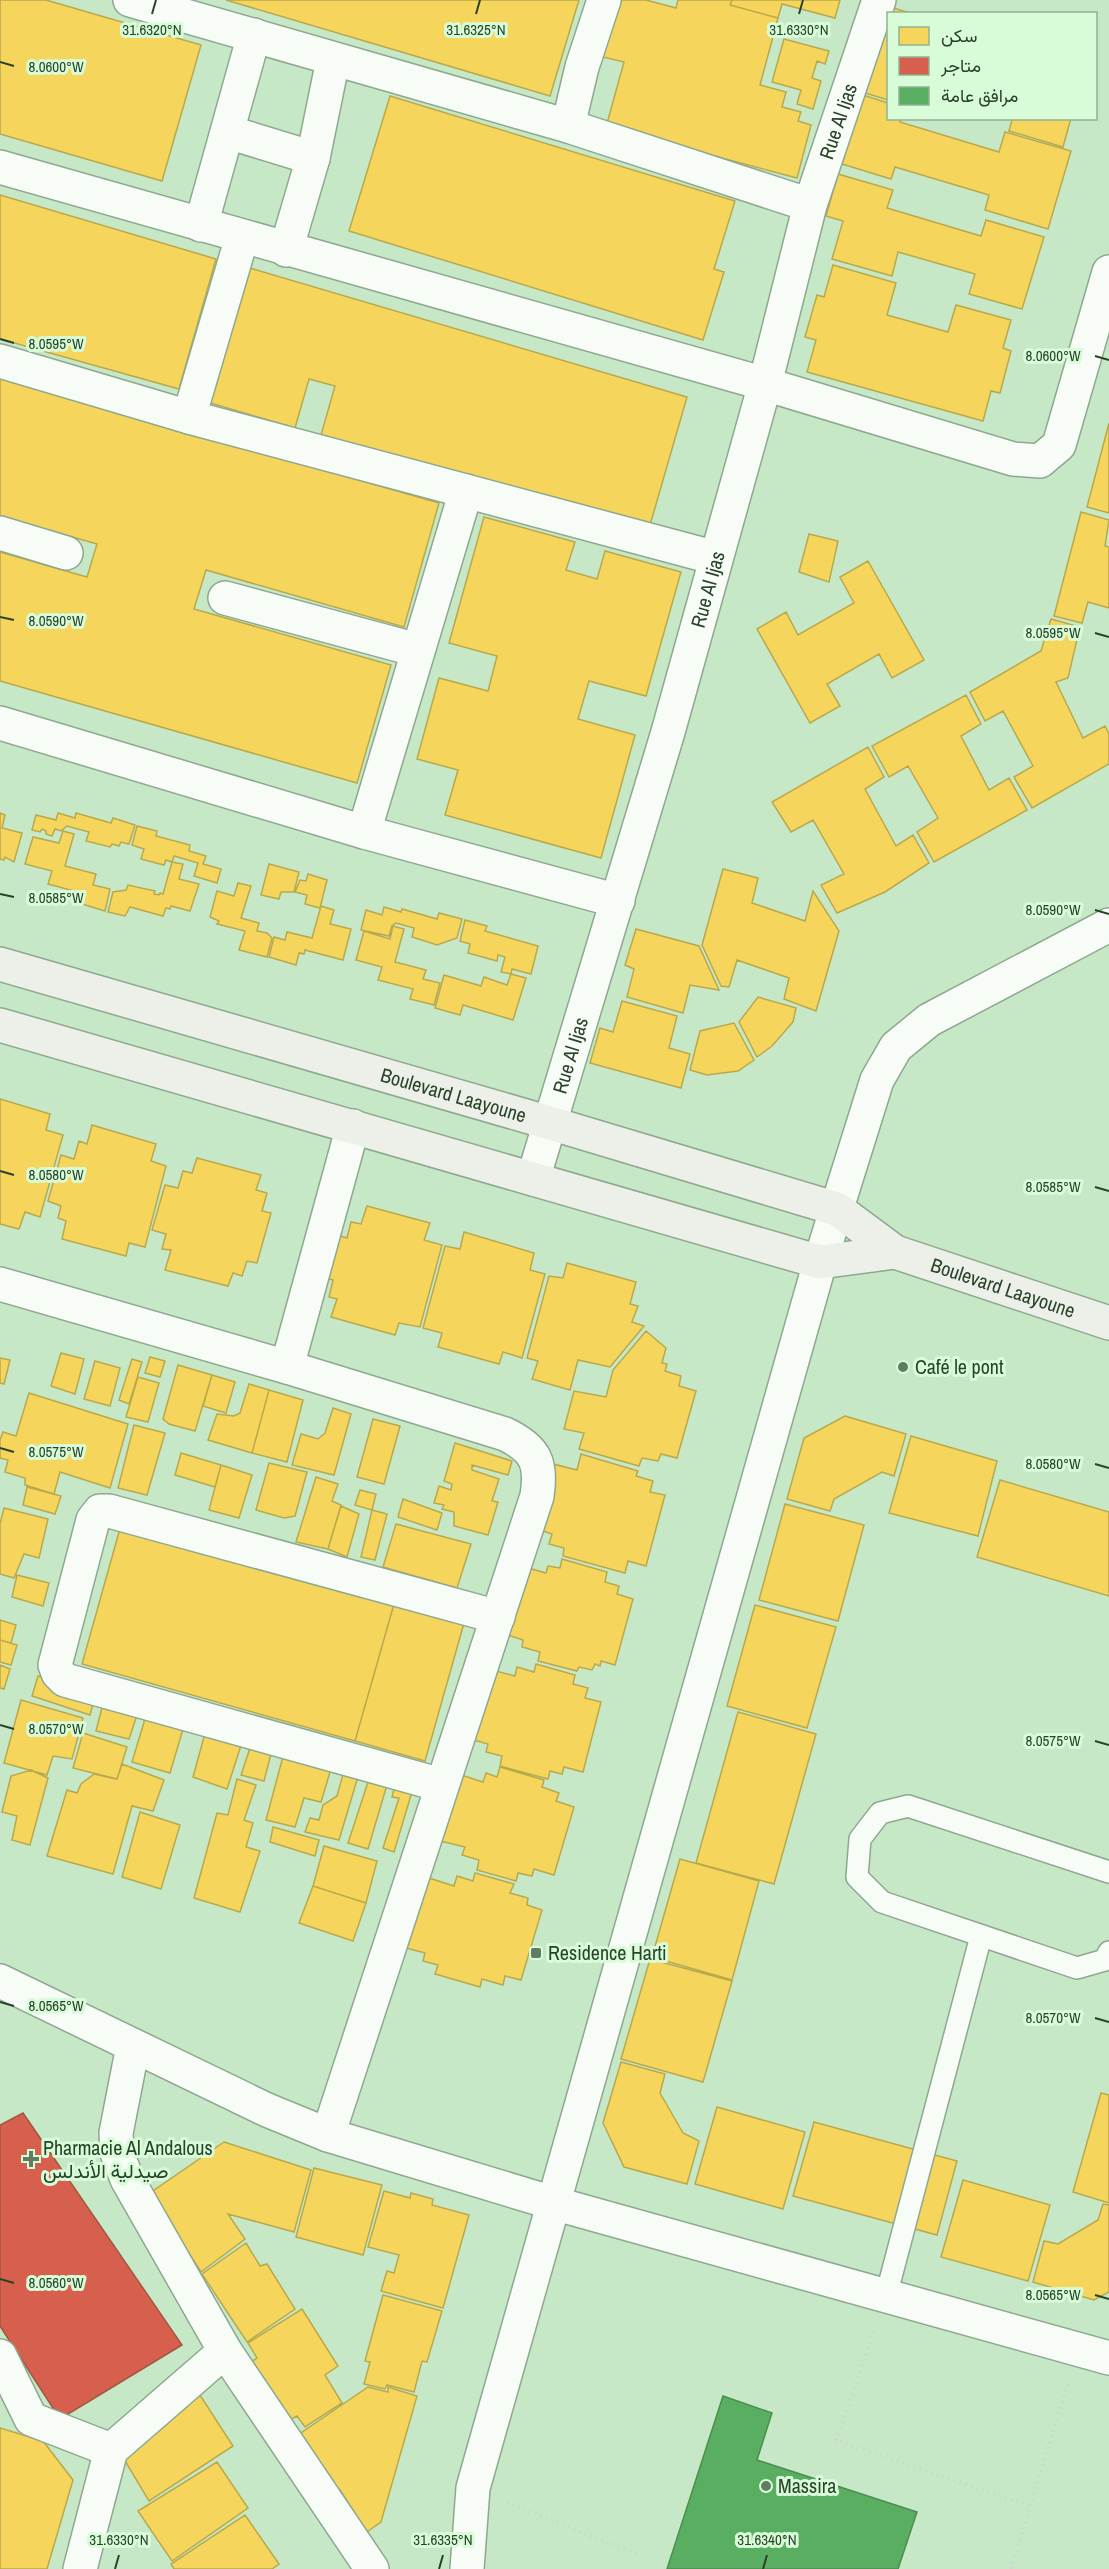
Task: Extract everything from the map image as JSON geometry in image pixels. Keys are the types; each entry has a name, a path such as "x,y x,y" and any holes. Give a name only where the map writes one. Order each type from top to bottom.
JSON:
{"street":[{"path":"130,0 568,126 810,205"},
{"path":"568,126 582,67 603,0"},
{"name":"Rue Al Ijas","path":"533,1179 668,732 765,384 810,205 879,0"},
{"path":"201,225 254,35"},
{"path":"286,250 313,158 333,60"},
{"path":"228,132 313,158"},
{"path":"0,167 286,250 765,384 1012,459 1041,461 1059,445 1109,272"},
{"path":"189,417 242,237"},
{"path":"0,361 189,417 716,558"},
{"path":"364,832 466,491"},
{"path":"0,533 66,553"},
{"path":"225,598 417,650"},
{"path":"0,723 364,832 618,901"},
{"path":"467,2569 473,2488 820,1262 877,1080 896,1047 929,1020 1109,925"},
{"name":"Boulevard Laayoune","path":"0,964 550,1123 837,1209 895,1252 1109,1323"},
{"name":"Boulevard Laayoune","path":"0,1025 820,1262 895,1252"},
{"path":"287,1367 353,1126"},
{"path":"0,1284 287,1367 504,1434 522,1442 536,1458 540,1474 537,1496 328,2135"},
{"path":"441,1785 65,1680 58,1673 55,1665 93,1520 100,1511 109,1511 498,1617"},
{"path":"0,1981 267,2110 328,2135 553,2203 1094,2354"},
{"path":"133,2046 116,2133 117,2153 127,2179 225,2351 372,2569"},
{"path":"80,2569 111,2450 225,2351"},
{"path":"0,2356 31,2419"},
{"path":"0,2410 31,2419 111,2450"}],"lane":[{"path":"1109,1872 908,1806 880,1813 861,1839 857,1878 882,1902 1077,1968 1105,1960 1109,1952"},
{"path":"886,2296 981,1936"}],"path":[{"path":"886,2296 836,2440 1030,2506"},
{"path":"1011,2569 1030,2506 1094,2354"},
{"path":"473,2488 638,2554"}],"building: سكن":[{"path":"0,0 46,0 201,45 162,181 0,134"},
{"path":"226,0 579,0 550,96"},
{"path":"614,0 646,0 676,8 678,0 732,0 730,5 778,18 760,85 786,92 782,107 801,112 798,121 811,125 797,178 606,127 624,62 599,56"},
{"path":"732,0 840,0 835,18 782,4 778,18 730,5"},
{"path":"887,6 906,12 887,12 887,100 862,92"},
{"path":"784,39 829,51 825,64 817,61 812,78 821,81 813,109 797,104 801,90 772,82"},
{"path":"863,95 887,103 887,120 900,120 900,122 999,152 1005,132 1071,151 1048,229 985,210 989,195 895,167 891,179 842,164"},
{"path":"390,96 735,201 714,269 724,272 703,340 349,231"},
{"path":"1012,120 1070,120 1063,147 1009,131"},
{"path":"838,174 893,190 887,208 981,236 986,220 1044,237 1022,309 969,294 975,274 898,252 892,276 832,259 843,221 826,216"},
{"path":"0,195 216,259 179,389 0,339"},
{"path":"833,265 896,283 887,315 948,332 956,305 1011,320 1003,348 1011,351 1000,393 991,391 983,421 807,372 816,340 805,337 817,295 824,297"},
{"path":"243,266 687,397 648,532 321,435 335,386 309,379 295,428 204,401"},
{"path":"0,377 439,503 404,627 206,570 194,609 391,665 357,783 0,681 0,552 87,577 97,544 0,516"},
{"path":"1109,423 1109,513 1087,507"},
{"path":"1081,512 1109,520 1105,546 1109,547 1109,608 1088,602 1082,623 1054,616"},
{"path":"484,517 575,542 566,570 597,579 605,551 681,572 646,696 589,681 578,719 635,735 601,858 445,815 458,770 417,759 439,678 488,691 497,656 449,643"},
{"path":"809,534 838,541 829,582 799,572"},
{"path":"868,561 924,660 892,678 879,654 827,684 840,706 810,723 757,629 786,612 798,635 854,603 840,577"},
{"path":"1051,619 1080,627 1068,678 1056,682 1083,738 1105,726 1109,734 1109,764 1032,808 1014,777 1033,766 1003,711 985,721 970,692 1041,651"},
{"path":"966,695 981,724 961,736 989,790 1009,778 1027,810 934,862 917,832 938,818 908,766 889,777 872,746"},
{"path":"868,747 884,777 865,789 896,846 913,835 929,863 885,892 837,913 821,885 844,874 813,820 791,832 772,802"},
{"path":"0,813 5,815 2,828 22,833 14,862 5,857 4,860 0,859"},
{"path":"58,813 75,818 76,813 111,823 113,818 135,825 129,844 121,842 119,846 112,844 110,847 86,841 89,832 67,826 61,831 55,829 52,836 46,834 46,831 42,829 40,832 32,830 36,815 56,820"},
{"path":"137,826 157,831 156,836 190,845 189,851 206,856 203,864 221,869 217,883 194,876 198,863 174,856 172,862 166,860 164,865 141,859 144,849 132,845"},
{"path":"63,831 74,834 65,866 96,874 93,885 110,889 105,911 82,904 85,894 48,884 52,871 25,864 33,837 59,843"},
{"path":"172,862 183,864 179,879 199,884 190,911 171,906 170,909 166,908 163,916 130,907 125,916 108,912 113,892 126,890 128,885 155,891 154,894 163,894"},
{"path":"269,864 299,872 294,892 281,892 279,899 261,895"},
{"path":"723,869 758,878 752,903 805,921 813,891 839,931 816,1011 784,999 789,978 737,960 729,987 721,986 702,945"},
{"path":"308,874 327,880 320,908 305,904 307,895 295,892 300,880 306,881"},
{"path":"238,883 251,886 241,918 259,923 257,931 267,933 272,938 267,957 239,950 245,931 217,924 219,921 210,917 217,891 234,896"},
{"path":"321,906 334,910 330,924 351,929 343,960 305,950 304,954 299,953 296,965 269,957 274,937 285,940 287,932 312,938"},
{"path":"384,907 401,912 402,909 437,919 439,913 462,919 457,938 437,945 412,937 414,928 396,923 392,926 389,936 361,930 366,910 382,915"},
{"path":"465,920 487,926 485,931 538,946 531,974 512,969 511,974 501,972 505,957 498,955 497,961 468,953 470,944 460,941"},
{"path":"393,926 404,929 395,962 426,970 423,979 440,983 434,1005 410,999 413,989 378,980 382,967 356,960 364,931 390,939"},
{"path":"636,929 699,946 719,990 690,985 683,1013 627,997 634,969 625,965"},
{"path":"511,974 526,978 513,1020 463,1005 460,1015 435,1008 444,975 481,986 484,977 507,985"},
{"path":"758,997 796,1008 793,1022 772,1046 757,1057 739,1022"},
{"path":"622,1001 677,1016 669,1048 690,1054 681,1088 590,1063 600,1028 613,1032"},
{"path":"734,1023 754,1060 738,1071 707,1075 690,1070 700,1031"},
{"path":"0,1099 50,1114 46,1130 63,1135 40,1217 25,1212 19,1229 0,1224"},
{"path":"92,1125 156,1144 151,1161 166,1166 145,1247 129,1243 126,1256 62,1239 66,1221 58,1218 61,1206 48,1201 61,1155 74,1159 79,1141 87,1144"},
{"path":"197,1158 261,1175 256,1190 267,1193 262,1211 271,1213 257,1263 247,1261 242,1276 233,1273 228,1286 165,1270 171,1250 162,1249 166,1234 152,1230 165,1185 178,1188 183,1171 192,1173"},
{"path":"367,1206 430,1223 424,1240 442,1245 420,1327 399,1323 395,1335 331,1317 337,1299 329,1297 333,1280 322,1277 334,1234 347,1238 351,1222 361,1224"},
{"path":"464,1232 534,1253 530,1270 545,1274 522,1358 503,1352 499,1364 438,1347 442,1333 423,1328 445,1246 460,1249"},
{"path":"567,1263 636,1282 630,1304 638,1306 632,1322 644,1326 610,1367 578,1360 570,1390 532,1379 538,1361 527,1358 549,1276 563,1278"},
{"path":"646,1331 666,1348 662,1363 667,1364 665,1371 681,1376 679,1386 696,1391 677,1458 661,1454 658,1461 642,1458 639,1466 579,1449 584,1433 564,1429 574,1391 606,1397 613,1370"},
{"path":"61,1353 84,1359 75,1394 51,1386"},
{"path":"150,1357 165,1361 160,1377 145,1373"},
{"path":"0,1358 10,1360 4,1384 0,1383"},
{"path":"132,1359 142,1362 129,1404 119,1400"},
{"path":"95,1361 120,1368 110,1406 84,1399"},
{"path":"178,1365 212,1375 195,1431 169,1424 163,1419"},
{"path":"212,1375 235,1382 226,1413 203,1406"},
{"path":"138,1377 159,1383 148,1422 126,1417"},
{"path":"249,1384 269,1390 252,1453 208,1440 217,1414 234,1416 240,1413"},
{"path":"269,1390 303,1400 287,1462 252,1453"},
{"path":"29,1393 128,1424 110,1488 60,1472 54,1494 25,1485 25,1478 5,1472 8,1460 0,1458 0,1440 3,1432 16,1436"},
{"path":"333,1408 351,1414 334,1475 292,1465 301,1434 318,1439 325,1433"},
{"path":"845,1416 906,1434 894,1476 882,1472 834,1499 830,1511 787,1499 804,1438"},
{"path":"373,1419 400,1426 384,1484 357,1477"},
{"path":"134,1425 165,1433 147,1495 118,1488"},
{"path":"911,1436 997,1461 978,1536 889,1513"},
{"path":"455,1443 512,1461 508,1475 472,1465 472,1470 499,1479 492,1501 498,1502 488,1535 454,1526 454,1512 442,1509 444,1505 434,1503 439,1486 451,1490 452,1484 444,1481"},
{"path":"181,1453 221,1465 215,1487 175,1475"},
{"path":"581,1454 638,1471 636,1476 653,1481 650,1492 665,1495 646,1566 628,1561 625,1573 563,1556 564,1548 549,1544 552,1534 531,1527 549,1463 577,1470"},
{"path":"269,1463 307,1472 295,1516 284,1518 256,1510"},
{"path":"221,1465 252,1475 239,1518 209,1510"},
{"path":"316,1477 338,1484 332,1501 341,1505 328,1549 296,1542"},
{"path":"1000,1480 1109,1512 1109,1596 977,1557"},
{"path":"27,1487 61,1496 55,1514 23,1505"},
{"path":"360,1490 376,1494 372,1510 355,1505"},
{"path":"403,1499 442,1513 437,1530 398,1517"},
{"path":"785,1504 864,1525 838,1621 759,1600"},
{"path":"341,1506 359,1514 347,1557 328,1549"},
{"path":"4,1508 48,1519 39,1558 24,1554 14,1578 0,1574 0,1524"},
{"path":"372,1510 387,1514 375,1560 361,1557"},
{"path":"396,1524 471,1544 457,1588 383,1567"},
{"path":"121,1525 394,1604 355,1741 82,1664"},
{"path":"562,1559 607,1572 605,1582 619,1586 617,1594 633,1599 615,1665 601,1661 600,1666 595,1664 592,1670 579,1667 577,1671 538,1661 540,1652 522,1647 523,1640 502,1633 521,1566 546,1573 548,1566 560,1568"},
{"path":"17,1575 49,1583 43,1606 12,1597"},
{"path":"394,1604 464,1623 425,1761 355,1741"},
{"path":"755,1605 836,1627 807,1728 727,1706"},
{"path":"0,1620 16,1625 11,1643 0,1640"},
{"path":"0,1640 17,1645 11,1665 0,1662"},
{"path":"536,1664 575,1675 573,1684 588,1688 585,1698 601,1702 583,1772 564,1767 562,1774 550,1771 548,1779 500,1766 502,1756 486,1752 488,1744 470,1739 488,1669 515,1676 517,1667 534,1672"},
{"path":"0,1665 10,1669 4,1689 0,1688"},
{"path":"38,1676 96,1694 90,1715 32,1696"},
{"path":"105,1696 140,1706 129,1739 96,1731"},
{"path":"21,1700 83,1718 72,1759 53,1756 47,1775 4,1763"},
{"path":"148,1709 186,1719 170,1773 132,1762"},
{"path":"738,1712 816,1734 774,1884 696,1863"},
{"path":"207,1726 244,1736 227,1789 193,1777"},
{"path":"83,1733 127,1747 117,1779 73,1768"},
{"path":"253,1739 273,1746 264,1781 241,1775"},
{"path":"285,1749 333,1762 321,1802 304,1798 295,1827 266,1820"},
{"path":"122,1764 164,1780 153,1811 132,1806 113,1874 47,1856 67,1790 77,1793 81,1784 94,1774 117,1779"},
{"path":"345,1767 360,1770 339,1840 305,1832 310,1818 319,1820 323,1805 337,1796"},
{"path":"500,1767 544,1780 542,1787 559,1793 556,1801 574,1807 554,1875 534,1869 532,1876 518,1873 516,1881 477,1870 479,1860 462,1855 465,1847 440,1841 458,1774 483,1782 486,1773 497,1777"},
{"path":"31,1770 48,1778 30,1845 12,1840 17,1816 2,1812 11,1776"},
{"path":"371,1773 389,1778 368,1849 348,1843"},
{"path":"237,1779 256,1785 244,1820 253,1823 246,1847 260,1851 240,1912 194,1898 217,1813 228,1815"},
{"path":"396,1780 414,1785 394,1852 383,1848 399,1798 392,1797"},
{"path":"140,1812 180,1825 161,1889 122,1877"},
{"path":"273,1827 319,1840 315,1856 270,1842"},
{"path":"324,1846 377,1861 366,1903 313,1886"},
{"path":"680,1859 759,1881 732,1980 652,1957"},
{"path":"475,1873 514,1884 510,1893 528,1898 527,1905 542,1910 521,1980 505,1976 503,1985 482,1979 480,1987 435,1974 438,1965 423,1961 425,1953 406,1948 426,1877 454,1886 457,1876 473,1881"},
{"path":"313,1886 366,1903 353,1941 299,1923"},
{"path":"650,1959 732,1981 703,2082 621,2059"},
{"path":"621,2062 665,2074 660,2093 683,2133 699,2141 687,2184 624,2167 603,2123"},
{"path":"1101,2093 1109,2095 1109,2203 1073,2192"},
{"path":"717,2107 805,2132 783,2209 695,2184"},
{"path":"814,2122 957,2161 937,2235 793,2196"},
{"path":"224,2142 311,2170 294,2232 228,2214 245,2239 201,2272 150,2193"},
{"path":"314,2168 382,2185 363,2255 296,2237"},
{"path":"963,2180 1050,2205 1028,2281 941,2257"},
{"path":"384,2191 410,2198 411,2193 433,2199 432,2205 469,2215 443,2308 381,2291 387,2271 394,2273 399,2255 368,2247"},
{"path":"1103,2204 1109,2205 1109,2292 1094,2300 1033,2282 1044,2241 1058,2244 1098,2220"},
{"path":"246,2243 260,2266 267,2264 295,2309 247,2342 202,2274"},
{"path":"383,2295 442,2311 427,2362 422,2361 414,2392 387,2385 385,2389 364,2384 370,2362 365,2361"},
{"path":"302,2309 338,2366 325,2375 342,2403 305,2427 297,2416 288,2421 251,2362 257,2358 248,2343"},
{"path":"368,2387 388,2392 388,2387 417,2396 381,2522 361,2536 347,2516 354,2512 340,2490 334,2492 298,2435"},
{"path":"196,2389 233,2446 149,2501 116,2446"},
{"path":"0,2428 43,2441 73,2480 47,2569 0,2569"},
{"path":"217,2462 248,2508 172,2561 138,2511"},
{"path":"245,2515 279,2564 272,2569 174,2569 171,2564"}],"building: متاجر":[{"path":"23,2113 182,2345 60,2419 0,2326 0,2125"}],"building: مرافق عامة":[{"name":"Massira","path":"723,2396 772,2413 757,2460 917,2512 898,2569 667,2569"}],"place":[{"name":"Café le pont","path":"903,1367"},
{"name":"Residence Harti","path":"536,1953"},
{"name":"Pharmacie Al Andalous صيدلية الأندلس","path":"31,2159"},
{"name":"Massira","path":"766,2486"}]}
